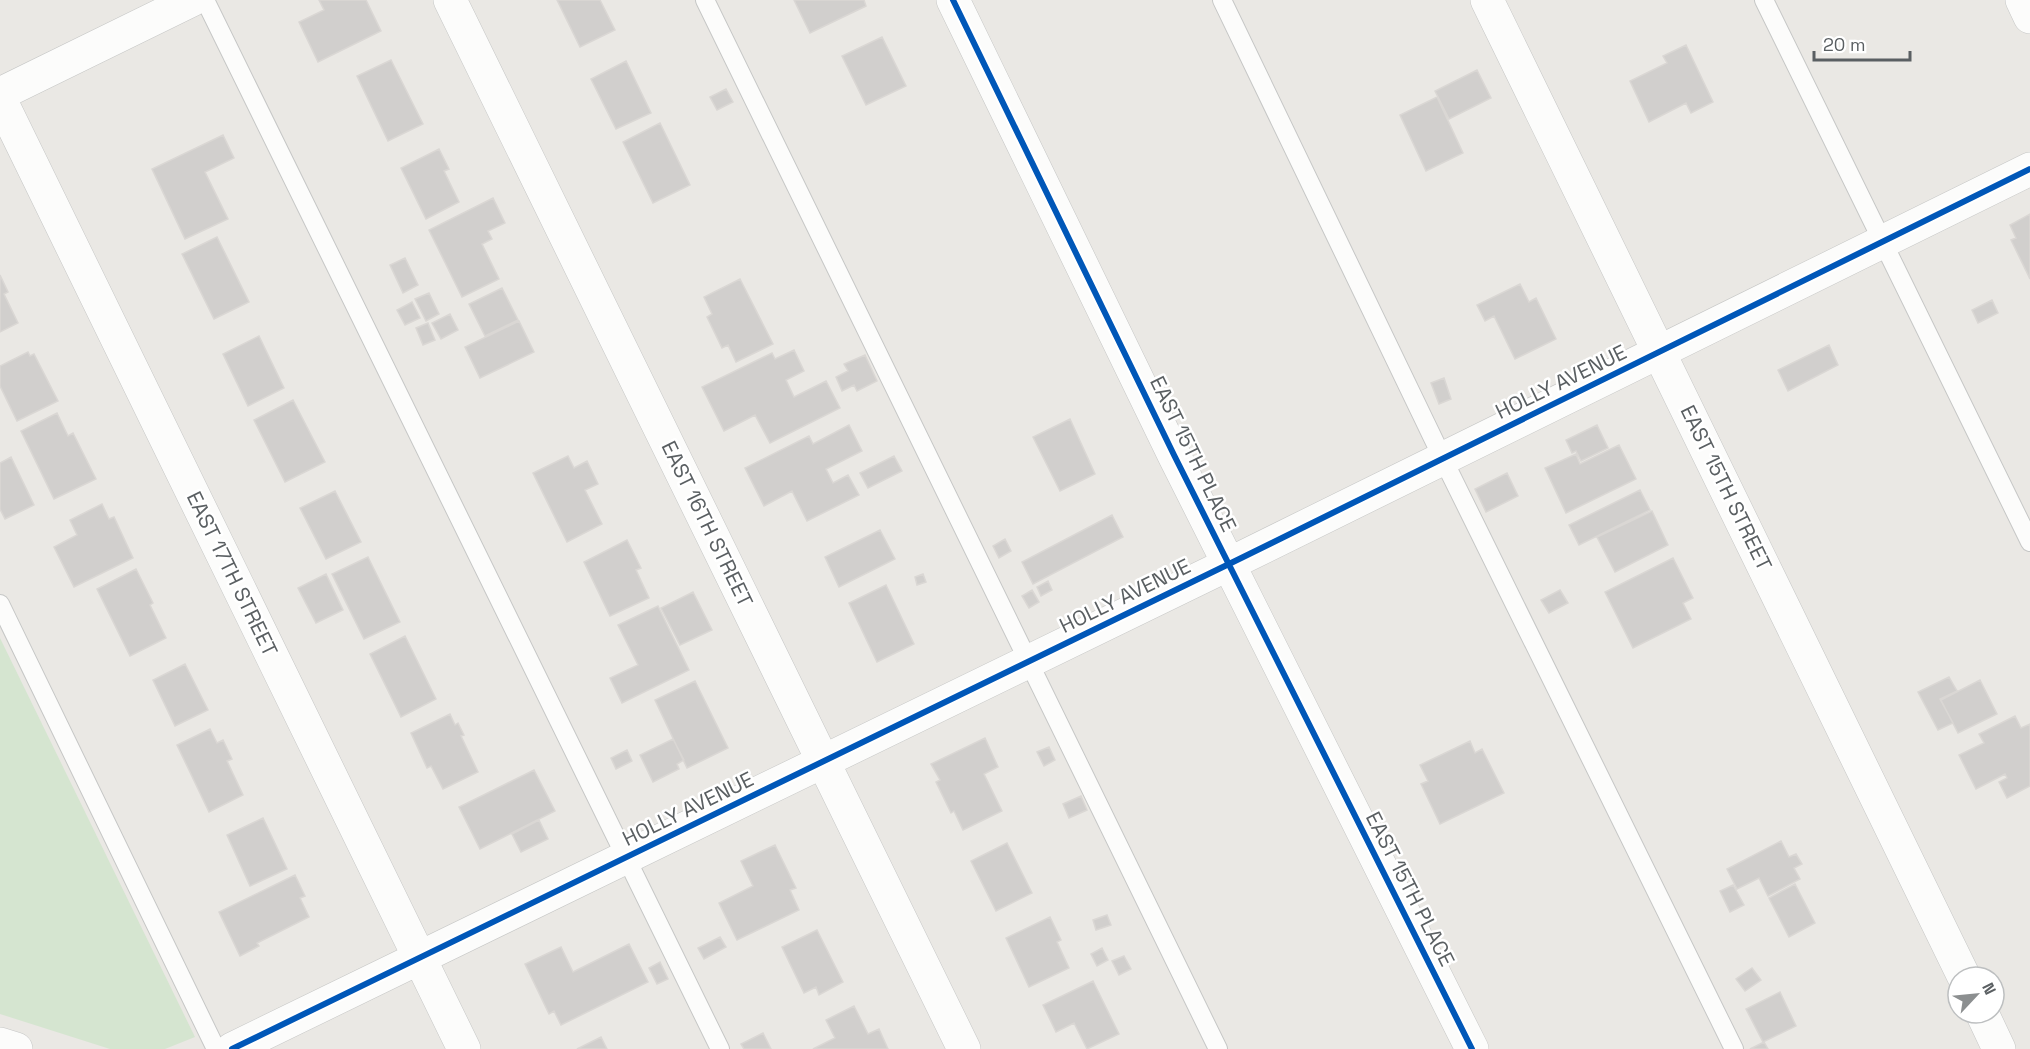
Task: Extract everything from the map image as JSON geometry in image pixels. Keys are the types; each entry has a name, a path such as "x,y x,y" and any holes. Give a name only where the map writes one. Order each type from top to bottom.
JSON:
{"street":[{"path":"0,94 192,0"},
{"name":"EAST 16TH STREET","path":"450,0 964,1049"},
{"name":"EAST 15TH PLACE","path":"953,0 1174,455 1472,1049"},
{"name":"EAST 15TH STREET","path":"1487,0 1958,965"},
{"path":"2022,0 2030,16"},
{"name":"EAST 17TH STREET","path":"0,99 464,1049"},
{"name":"HOLLY AVENUE","path":"232,1049 1229,564 2030,170"},
{"path":"1988,1025 2000,1049"},
{"path":"0,1044 16,1049"}],"lane":[{"path":"205,0 720,1049"},
{"path":"705,0 1218,1049"},
{"path":"1222,0 1443,459 1734,1049"},
{"path":"1764,0 2030,542"},
{"path":"0,604 216,1049"}],"green space":[{"path":"0,638 195,1037 165,1049 110,1049 0,1014"}],"building":[{"path":"319,0 366,0 381,31 318,62 299,22 324,10"},
{"path":"557,0 600,0 615,30 580,47"},
{"path":"794,0 864,0 866,6 810,33"},
{"path":"882,37 906,86 866,105 842,56"},
{"path":"1686,45 1713,102 1691,113 1686,103 1649,122 1630,81 1667,63 1663,56"},
{"path":"391,60 423,124 388,141 357,76"},
{"path":"626,61 651,113 616,129 591,79"},
{"path":"1477,70 1491,98 1449,119 1435,91"},
{"path":"726,89 733,102 717,110 710,97"},
{"path":"1437,97 1463,153 1426,171 1400,115"},
{"path":"660,123 690,185 653,203 623,142"},
{"path":"223,135 234,158 205,172 228,219 185,239 152,169"},
{"path":"439,149 449,169 444,171 459,202 426,219 401,168"},
{"path":"493,198 505,223 488,231 492,239 482,244 499,279 462,297 429,230"},
{"path":"2030,214 2030,279 2011,240 2016,238 2010,225"},
{"path":"217,237 249,302 214,319 182,254"},
{"path":"405,258 418,285 403,293 390,265"},
{"path":"0,275 8,292 4,294 18,323 0,332"},
{"path":"740,279 773,344 736,362 728,345 722,348 707,317 712,314 704,297"},
{"path":"1520,284 1529,302 1536,298 1556,339 1515,359 1494,316 1485,321 1477,305"},
{"path":"502,288 518,320 485,336 469,304"},
{"path":"429,293 439,314 426,321 415,299"},
{"path":"1992,300 1998,313 1978,323 1972,310"},
{"path":"412,302 420,318 405,325 397,310"},
{"path":"450,314 458,330 441,339 432,323"},
{"path":"519,321 534,352 480,378 465,347"},
{"path":"428,323 435,340 423,345 416,328"},
{"path":"259,336 284,388 248,406 223,354"},
{"path":"1829,345 1838,365 1788,391 1778,370"},
{"path":"794,350 804,371 786,380 794,397 826,381 840,408 770,443 755,415 724,431 702,387 772,353 775,359"},
{"path":"28,352 30,356 34,354 58,401 17,421 0,386 0,366"},
{"path":"865,355 877,381 857,391 854,385 842,391 836,377 848,371 844,364"},
{"path":"1444,378 1451,399 1439,404 1431,383"},
{"path":"293,400 325,462 285,482 254,420"},
{"path":"57,413 68,436 73,433 96,479 54,499 21,431"},
{"path":"1070,419 1095,474 1060,491 1033,437"},
{"path":"849,425 862,451 826,469 833,483 848,475 859,495 807,521 792,491 764,506 745,468 809,436 813,444"},
{"path":"1597,425 1608,448 1581,461 1576,451 1572,453 1566,440"},
{"path":"1619,445 1636,479 1566,513 1545,468 1576,454 1580,464"},
{"path":"568,456 574,468 587,461 598,484 585,490 602,524 567,542 533,473"},
{"path":"894,456 902,471 868,488 860,473"},
{"path":"11,457 34,505 5,519 0,509 0,463"},
{"path":"1507,473 1518,496 1486,512 1475,489"},
{"path":"1640,490 1650,510 1579,545 1569,525"},
{"path":"335,491 361,542 326,559 300,508"},
{"path":"102,504 109,519 114,517 133,558 74,587 54,547 77,535 70,520"},
{"path":"1652,511 1668,545 1615,572 1597,537"},
{"path":"1112,515 1123,537 1033,584 1022,562"},
{"path":"880,530 895,559 839,587 825,557"},
{"path":"1005,539 1011,551 999,558 993,546"},
{"path":"627,540 641,568 636,570 649,598 610,616 584,562"},
{"path":"368,557 400,622 364,639 332,574"},
{"path":"1673,558 1693,598 1683,603 1691,619 1633,648 1605,592"},
{"path":"136,569 153,603 150,605 166,638 130,656 97,589"},
{"path":"326,574 343,610 316,623 298,588"},
{"path":"923,574 926,582 917,585 915,577"},
{"path":"1048,581 1052,590 1041,596 1037,587"},
{"path":"886,585 914,644 877,662 849,603"},
{"path":"1032,590 1039,602 1029,608 1022,596"},
{"path":"1560,590 1568,603 1549,613 1541,600"},
{"path":"693,592 712,630 680,645 661,608"},
{"path":"658,606 689,670 622,703 610,678 638,665 618,625"},
{"path":"405,636 436,699 401,717 370,654"},
{"path":"185,664 208,710 175,726 153,680"},
{"path":"1949,677 1957,691 1940,699 1953,723 1938,730 1918,692"},
{"path":"1980,680 1997,714 1958,733 1941,700"},
{"path":"695,681 728,748 687,768 655,700"},
{"path":"450,714 455,725 458,723 464,735 461,736 478,772 443,789 431,766 427,768 411,733"},
{"path":"2015,716 2021,728 2030,724 2030,786 2007,798 1999,782 2007,778 2005,774 1976,789 1959,755 1984,743 1979,734"},
{"path":"210,729 217,743 223,740 232,759 227,761 243,795 209,812 177,745"},
{"path":"985,738 998,767 984,774 1002,811 963,830 954,811 951,813 936,782 940,780 931,764"},
{"path":"673,739 684,760 677,764 679,769 653,782 640,755"},
{"path":"1470,741 1475,753 1482,749 1504,793 1440,824 1421,784 1428,781 1420,765"},
{"path":"1049,747 1055,760 1044,766 1037,752"},
{"path":"627,750 632,761 616,769 611,758"},
{"path":"534,770 555,811 480,849 459,807"},
{"path":"1081,796 1087,810 1069,818 1063,804"},
{"path":"263,818 287,869 250,886 227,835"},
{"path":"539,820 548,839 521,852 512,834"},
{"path":"1781,841 1789,857 1796,854 1802,864 1794,868 1800,879 1768,896 1759,878 1737,889 1727,869"},
{"path":"1007,843 1032,893 996,911 971,861"},
{"path":"775,845 796,888 790,890 799,910 737,940 719,903 753,886 741,861"},
{"path":"295,875 305,896 300,898 309,917 257,943 259,946 240,956 219,912"},
{"path":"1795,884 1815,923 1789,937 1769,898"},
{"path":"1733,885 1744,905 1730,912 1720,891"},
{"path":"1107,915 1111,925 1096,930 1093,920"},
{"path":"1050,917 1061,940 1057,942 1069,968 1029,987 1006,938"},
{"path":"817,930 843,982 819,995 816,987 804,993 782,947"},
{"path":"720,937 726,947 704,959 698,948"},
{"path":"629,944 648,982 561,1025 554,1011 549,1014 525,964 561,947 573,972"},
{"path":"1102,948 1108,960 1097,966 1091,954"},
{"path":"1124,956 1131,969 1119,975 1112,961"},
{"path":"660,962 668,979 657,984 649,968"},
{"path":"1752,968 1761,980 1745,991 1736,979"},
{"path":"1093,981 1119,1034 1087,1049 1074,1023 1056,1032 1043,1005"},
{"path":"1780,992 1796,1026 1763,1042 1746,1009"},
{"path":"854,1006 868,1034 879,1029 888,1049 813,1049 835,1038 826,1020"},
{"path":"763,1033 771,1049 744,1049 741,1044"},
{"path":"601,1037 607,1049 577,1049"},
{"path":"1764,1042 1768,1049 1750,1049"}],"cycle path":[{"path":"953,0 1174,455 1472,1049"},
{"path":"232,1049 1229,564 2030,169"}]}
